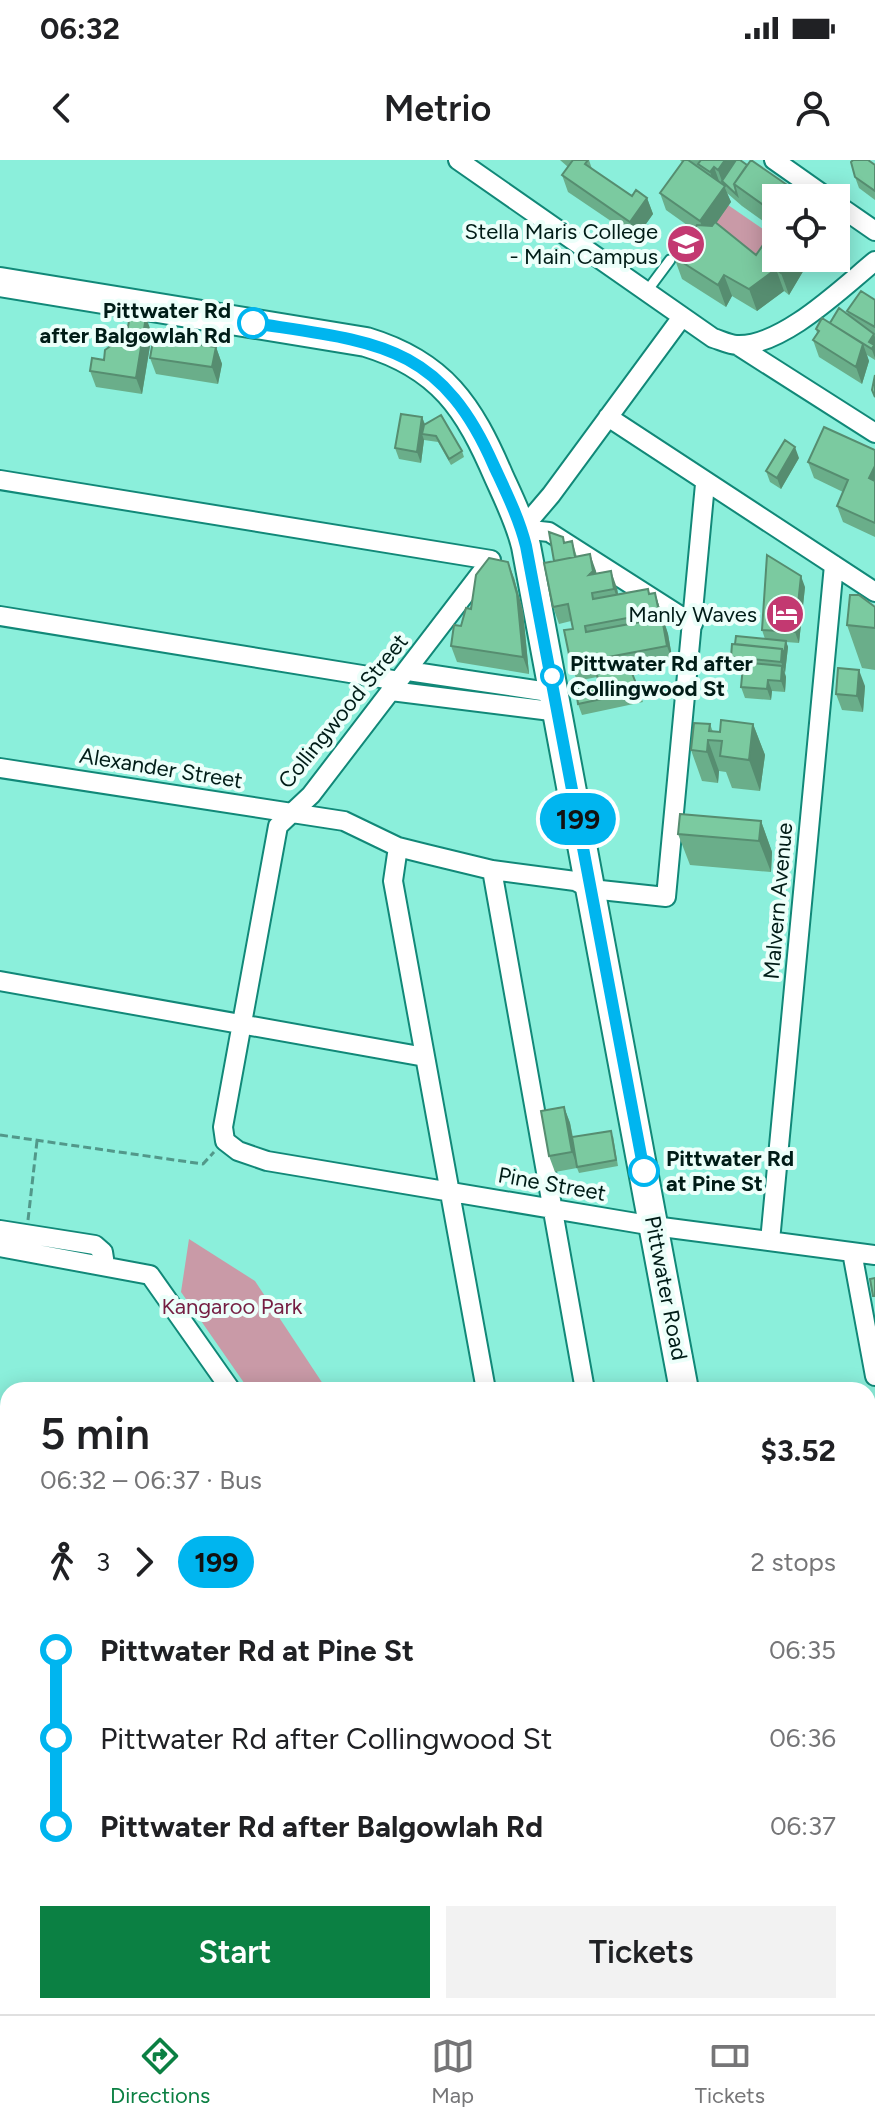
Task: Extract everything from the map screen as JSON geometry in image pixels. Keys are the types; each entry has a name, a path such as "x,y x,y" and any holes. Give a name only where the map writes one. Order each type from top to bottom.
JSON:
{"main road":[{"name":"Pittwater Road","path":"0,282 306,331 395,351 425,368 460,402 487,449 522,529 683,1382"}],"street":[{"path":"458,160 713,338 737,345 875,433"},
{"path":"774,160 808,184"},
{"path":"850,214 875,231"},
{"path":"737,345 759,341 791,327 875,261"},
{"path":"522,529 682,317"},
{"path":"608,417 705,484 875,592"},
{"name":"Collingwood Street","path":"0,480 491,560 311,795 278,826 223,1127 225,1141"},
{"path":"522,529 549,532 693,624 705,484"},
{"name":"Malvern Avenue","path":"770,1241 834,565"},
{"path":"0,616 399,681 557,703"},
{"name":"Alexander Street","path":"0,768 344,821 398,847 492,870 575,881 591,889 666,897 693,624"},
{"path":"399,681 557,703"},
{"path":"398,847 393,881 485,1382"},
{"path":"492,870 584,1382"},
{"path":"0,981 425,1057"},
{"name":"Pine Street","path":"225,1141 238,1151 267,1161 654,1226 875,1255"},
{"path":"0,1230 95,1245 103,1252 105,1265"},
{"path":"0,1247 150,1275 225,1382"},
{"path":"852,1252 875,1376"}],"lane":[{"path":"647,291 670,260"}],"path":[{"path":"0,1135 203,1164 225,1141"},
{"path":"27,1233 37,1141"}],"green space":[{"path":"728,205 762,228 762,270 709,233"},
{"name":"Kangaroo Park","path":"189,1239 255,1281 322,1382 243,1382 181,1292"}],"building":[{"path":"573,160 588,160 585,164 632,196 636,190 647,198 630,222 562,175"},
{"path":"684,160 725,186 700,221 660,193"},
{"path":"701,160 725,160 718,170 714,167 710,172 698,164"},
{"path":"736,160 747,165 734,184 737,195 722,181"},
{"path":"751,160 786,184 762,184 762,204 734,184"},
{"path":"853,160 868,160 875,165 875,191 855,177"},
{"path":"715,222 756,255 762,246 762,272 772,272 749,289 724,275 718,285 674,257 680,246 684,248 697,225 712,226"},
{"path":"861,291 875,300 875,327 847,311"},
{"path":"839,308 874,334 869,342 874,345 872,349 830,323"},
{"path":"130,315 146,317 136,378 90,371 92,358 104,360 105,350 116,342 119,326 128,327"},
{"path":"822,318 863,344 856,367 813,340"},
{"path":"154,335 216,347 212,367 150,358"},
{"path":"401,414 422,417 417,452 395,448"},
{"path":"441,415 462,451 449,459 436,436 422,434 424,425"},
{"path":"824,427 875,450 875,466 869,478 875,481 875,523 837,506 848,480 808,462"},
{"path":"785,440 795,447 777,478 766,471"},
{"path":"549,532 563,537 564,543 572,541 575,557 554,561"},
{"path":"590,554 593,571 589,575 611,571 614,589 592,593 593,599 648,589 649,594 655,593 659,612 585,626 586,632 662,618 667,646 571,664 564,630 573,629 568,604 553,607 544,563"},
{"name":"Manly Waves","path":"767,555 801,576 795,632 762,630"},
{"path":"489,558 508,562 517,594 523,657 451,646 454,625 461,626 466,608 471,609 476,575"},
{"path":"850,595 859,595 875,607 875,628 847,625"},
{"path":"736,636 786,641 784,655 782,649 735,644"},
{"path":"732,644 782,649 781,662 731,657"},
{"path":"628,663 639,691 578,704 576,689 599,685 596,669"},
{"path":"751,663 782,666 781,681 768,680 767,689 741,687 743,666 751,667"},
{"path":"838,668 859,670 857,696 836,694"},
{"path":"721,720 753,724 749,760 720,756 722,741 708,740 707,752 691,750 694,723 710,724 709,731 720,732"},
{"path":"680,814 761,821 759,841 678,834"},
{"path":"564,1107 572,1152 549,1156 541,1111"},
{"path":"611,1131 616,1160 577,1167 572,1137"},
{"path":"875,1278 875,1296 873,1296 870,1279"}],"bus line":[{"name":"199","path":"253,323 366,342 411,359 444,384 460,402 487,449 522,529 526,546 644,1171"}],"place":[{"name":"Stella Maris College - Main Campus","path":"686,244"},
{"name":"Pittwater Rd after Balgowlah Rd","path":"253,323"},
{"name":"Manly Waves","path":"785,614"},
{"name":"Pittwater Rd after Collingwood St","path":"552,676"},
{"name":"Pittwater Rd at Pine St","path":"644,1171"}]}
